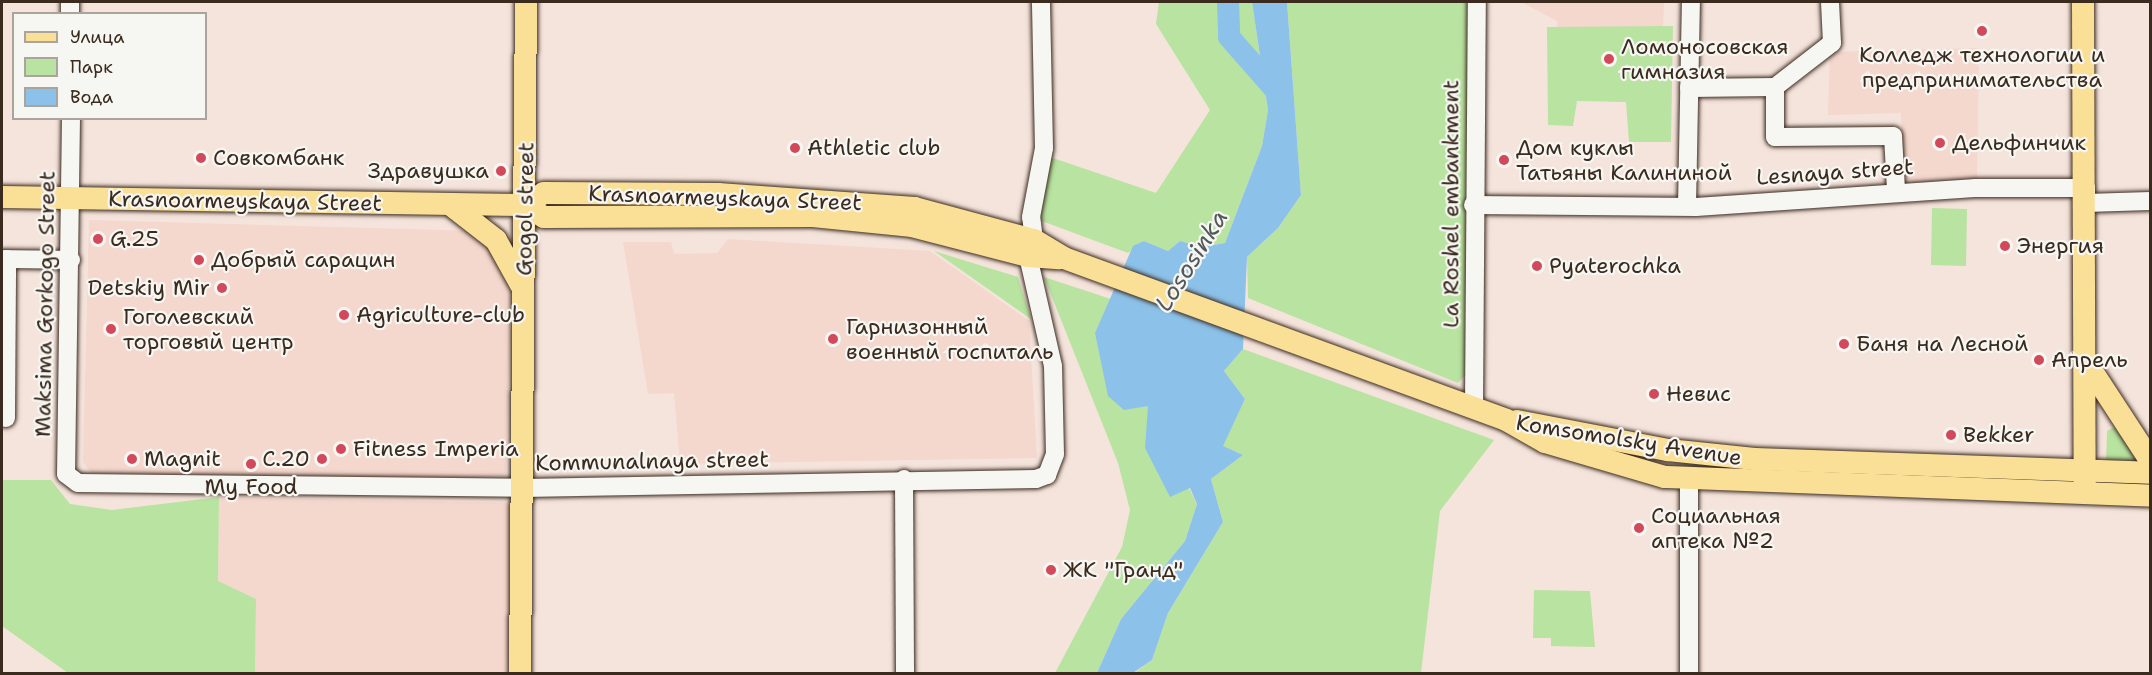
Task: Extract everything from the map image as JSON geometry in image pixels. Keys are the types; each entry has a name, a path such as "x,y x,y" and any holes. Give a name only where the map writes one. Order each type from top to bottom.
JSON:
{"main road":[{"name":"Gogol street","path":"520,674 526,2"},
{"path":"2083,2 2088,365 2085,481"},
{"name":"Krasnoarmeyskaya Street","path":"2,197 451,205 524,204 544,193 816,198 915,208 1074,262 1426,390"},
{"path":"451,205 496,240 524,291"},
{"path":"2088,365 2151,460"},
{"name":"Komsomolsky Avenue","path":"1426,390 1506,420 1545,442 1607,461 1689,479 2085,481"},
{"name":"Komsomolsky Avenue","path":"1506,420 1755,459 2085,481"},
{"path":"2085,481 2151,473"},
{"path":"2085,481 2151,496"}],"street":[{"path":"1031,248 1031,218 1044,148 1041,2"},
{"name":"La Roshel embankment","path":"1474,407 1473,205 1477,2"},
{"path":"1688,206 1691,2"},
{"path":"1689,88 1775,87 1832,43 1830,2"},
{"path":"1775,87 1775,137 1893,136 1896,190"},
{"name":"Maksima Gorkogo Street","path":"71,120 72,197 66,474 78,483"},
{"name":"Lesnaya street","path":"1473,205 1688,206 1896,190 2086,195 2151,201"},
{"name":"Kommunalnaya street","path":"78,483 523,488 1047,475 1055,454 1053,366 1031,248"},
{"path":"6,418 4,259 71,260"},
{"path":"1607,461 1611,438"},
{"path":"904,479 905,674"},
{"path":"1689,479 1689,674"}],"shaded area":[{"name":"Ломоносовская гимназия","path":"1521,2 1664,2 1660,97 1557,98 1557,21"},
{"name":"Дельфинчик","path":"1979,48 1977,180 1915,183 1903,177 1901,113 1828,115 1830,52"},
{"path":"89,220 476,231 511,276 506,476 279,480 91,473 83,462"},
{"name":"Гарнизонный военный госпиталь","path":"728,239 930,251 1029,321 1037,458 680,464 674,393 648,394 623,242 671,242 674,254 717,253"},
{"path":"219,497 517,503 507,673 255,673 256,599 218,581"}],"green space":[{"path":"1159,2 1252,2 1268,110 1262,146 1225,243 1201,247 1180,241 1168,251 1144,241 1128,253 1031,217 1050,157 1156,193 1210,110 1156,24"},
{"path":"1287,2 1468,2 1469,371 1458,383 1248,298 1247,257 1278,228 1301,195"},
{"name":"Ломоносовская гимназия","path":"1673,26 1671,142 1629,142 1626,102 1577,101 1573,126 1548,125 1547,27"},
{"path":"1932,208 1967,209 1966,266 1931,265"},
{"path":"934,251 1018,277 1031,319"},
{"path":"1044,277 1114,300 1148,406 1197,504 1185,541 1121,619 1097,673 1055,673 1122,547 1130,510 1118,463"},
{"path":"1243,349 1494,440 1440,511 1421,673 1133,674 1152,660 1168,613 1223,522 1211,479 1243,455 1222,446 1245,399 1224,371"},
{"path":"2114,427 2141,462 2106,464 2107,431"},
{"path":"2,480 51,480 70,504 112,510 219,497 218,581 256,599 255,673 68,673 2,626"},
{"path":"1534,590 1590,591 1595,647 1551,646 1551,638 1533,638"}],"water":[{"name":"Lososinka","path":"1252,2 1287,2 1301,195 1278,228 1247,257 1243,349 1224,371 1245,399 1223,446 1243,455 1211,479 1223,522 1168,613 1152,660 1133,673 1097,673 1121,619 1185,541 1197,504 1190,488 1170,497 1145,448 1148,406 1124,410 1108,396 1095,333 1133,246 1144,241 1168,251 1180,241 1202,247 1225,243 1262,146 1268,110"}],"waterway":[{"path":"1228,2 1229,37 1280,95"}],"place":[{"name":"Колледж технологии и предпринимательства","path":"1982,31"},
{"name":"Ломоносовская гимназия","path":"1609,59"},
{"name":"Дельфинчик","path":"1940,143"},
{"name":"Athletic club","path":"795,148"},
{"name":"Совкомбанк","path":"201,158"},
{"name":"Дом куклы Татьяны Калининой","path":"1504,160"},
{"name":"Здравушка","path":"501,171"},
{"name":"G.25","path":"98,239"},
{"name":"Энергия","path":"2005,246"},
{"name":"Добрый сарацин","path":"199,260"},
{"name":"Pyaterochka","path":"1537,266"},
{"name":"Detskiy Mir","path":"222,288"},
{"name":"Agriculture-club","path":"344,315"},
{"name":"Гоголевский торговый центр","path":"111,329"},
{"name":"Гарнизонный военный госпиталь","path":"833,339"},
{"name":"Баня на Лесной","path":"1844,344"},
{"name":"Апрель","path":"2039,360"},
{"name":"Невис","path":"1654,394"},
{"name":"Bekker","path":"1951,435"},
{"name":"Fitness Imperia","path":"341,449"},
{"name":"Magnit","path":"132,459"},
{"name":"C.20","path":"322,459"},
{"name":"My Food","path":"251,464"},
{"name":"Социальная аптека №2","path":"1639,528"},
{"name":"ЖК \"Гранд\"","path":"1051,570"}]}
